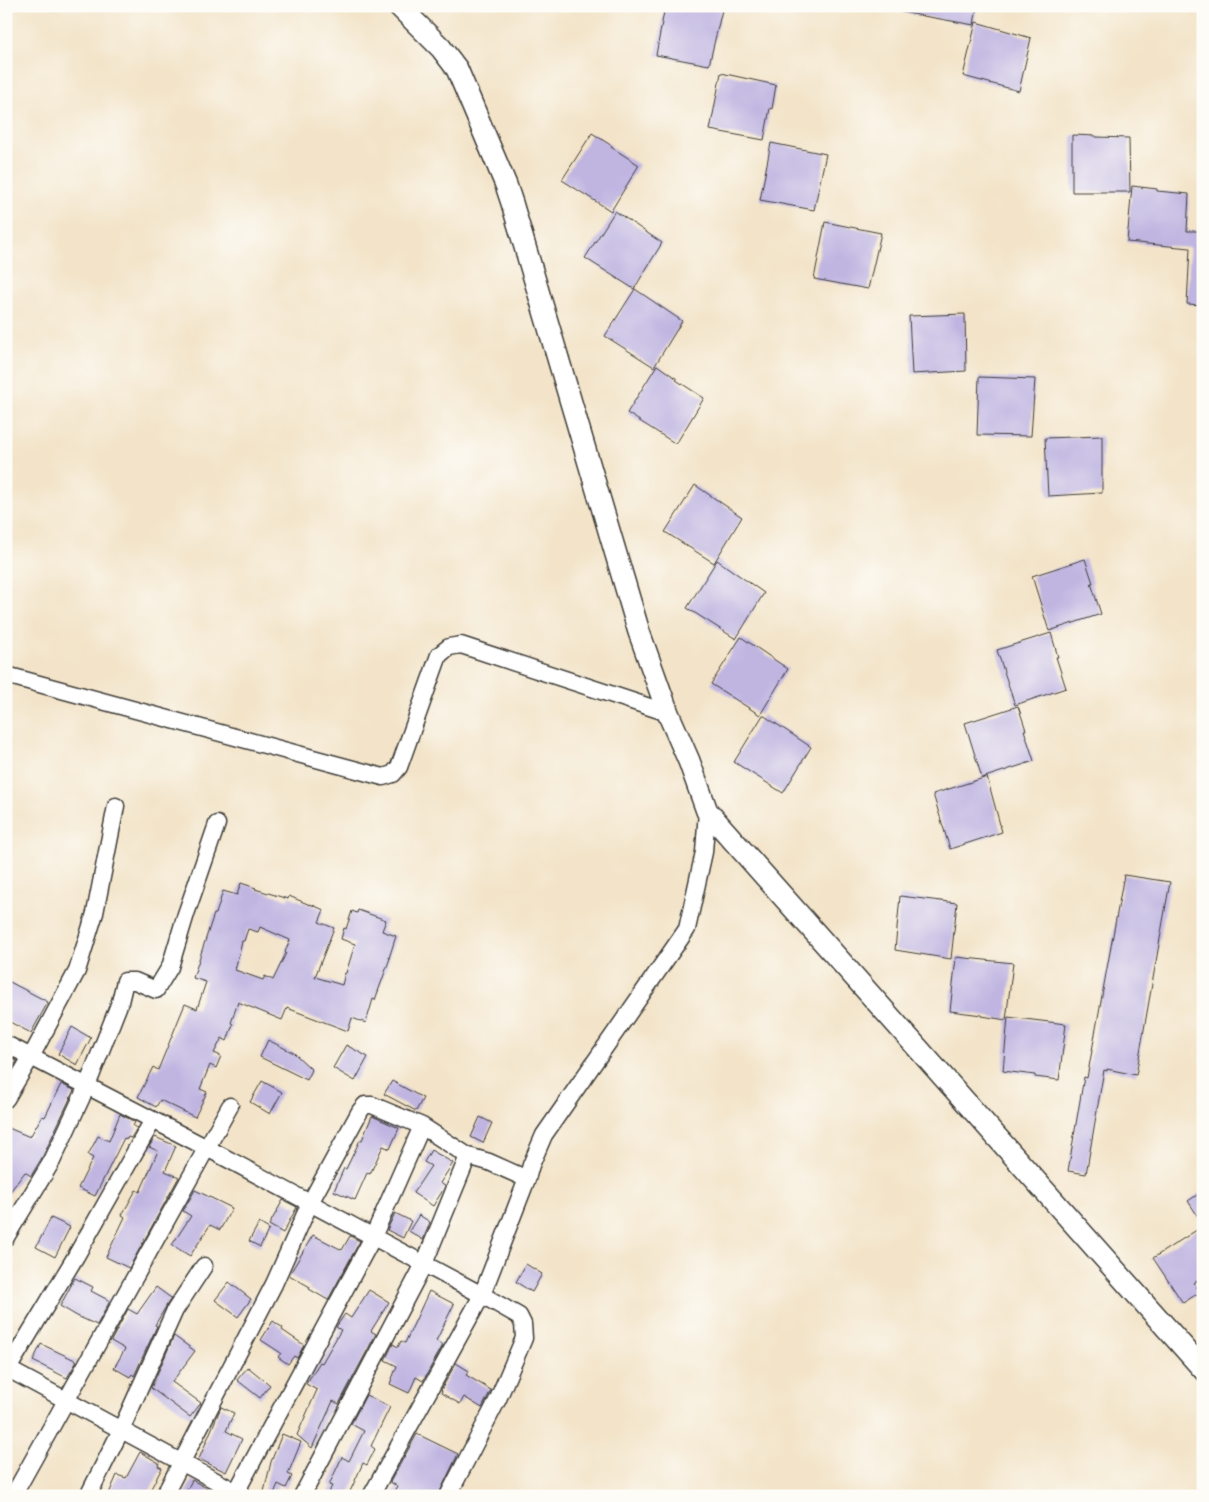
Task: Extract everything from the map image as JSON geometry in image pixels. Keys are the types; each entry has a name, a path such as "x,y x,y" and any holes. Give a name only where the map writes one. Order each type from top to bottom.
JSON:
{"street":[{"path":"399,6 441,48 457,69 506,185 639,632 668,713 689,761 707,811 1203,1369"},
{"path":"6,675 383,777 393,774 399,767 439,655 449,647 460,645 668,713"},
{"path":"6,1099 32,1057 77,971 94,913 116,806"},
{"path":"371,1496 482,1295 544,1135 687,929 704,852 707,811"},
{"path":"6,1237 52,1161 87,1086 120,1002 124,982 135,981 156,990 170,967 217,824"},
{"path":"6,1044 207,1148 519,1316 523,1324 524,1338 498,1399 448,1496"},
{"path":"164,1496 274,1284 310,1203 365,1105 372,1105 422,1126 468,1156 489,1162 527,1179"},
{"path":"13,1496 230,1106"},
{"path":"153,1120 76,1256 7,1370 238,1494 373,1237 422,1126"},
{"path":"302,1496 424,1264 468,1156"},
{"path":"88,1496 121,1430 176,1310 204,1266"}],"building":[{"path":"665,6 706,6 722,10 709,65 656,55"},
{"path":"902,6 977,6 974,25 901,12"},
{"path":"976,22 1031,38 1019,91 963,76"},
{"path":"721,73 776,85 764,140 710,130"},
{"path":"592,133 639,165 611,211 562,180"},
{"path":"1072,135 1129,138 1130,192 1072,192"},
{"path":"771,143 826,154 814,210 760,200"},
{"path":"1132,186 1189,194 1187,231 1203,231 1203,305 1187,304 1190,248 1127,242"},
{"path":"615,211 662,243 634,289 585,258"},
{"path":"825,222 881,233 868,289 814,279"},
{"path":"635,289 682,321 654,367 605,336"},
{"path":"965,314 966,371 912,374 909,316"},
{"path":"657,365 704,398 676,444 627,413"},
{"path":"979,377 1035,379 1031,436 977,435"},
{"path":"1102,436 1102,493 1048,496 1045,438"},
{"path":"695,485 742,517 714,563 665,532"},
{"path":"1085,559 1101,614 1049,631 1032,576"},
{"path":"717,560 764,593 736,639 687,608"},
{"path":"1051,633 1066,688 1015,705 997,650"},
{"path":"741,637 788,669 760,715 711,684"},
{"path":"1018,706 1034,761 982,778 965,723"},
{"path":"763,715 811,747 783,793 734,762"},
{"path":"987,777 1002,832 950,849 933,794"},
{"path":"1124,875 1170,882 1136,1075 1104,1070 1086,1174 1068,1171 1084,1077 1087,1078"},
{"path":"241,883 288,899 289,896 324,910 319,922 334,928 315,977 342,985 355,944 341,939 352,911 357,913 358,910 386,920 382,931 396,936 375,1000 373,999 366,1023 352,1018 348,1031 287,1008 282,1020 238,1002 227,1041 222,1038 214,1053 221,1056 216,1068 210,1065 200,1089 207,1092 195,1117 160,1100 156,1107 138,1097 153,1067 158,1070 185,1004 197,1009 206,982 193,978 223,891 237,895","holes":["260,927 290,940 273,980 265,976 263,980 235,970 242,941 244,941 248,929 258,932"]},
{"path":"900,896 957,903 951,959 895,950"},
{"path":"956,957 1013,963 1006,1020 950,1011"},
{"path":"6,980 48,1002 31,1033 6,1020"},
{"path":"1008,1017 1066,1024 1059,1080 1003,1071"},
{"path":"72,1027 91,1038 77,1065 58,1054"},
{"path":"268,1040 294,1053 312,1070 307,1080 260,1057"},
{"path":"346,1045 368,1057 355,1081 333,1068"},
{"path":"6,1055 17,1061 6,1079"},
{"path":"262,1081 282,1092 270,1114 250,1102"},
{"path":"392,1081 423,1098 416,1111 384,1094"},
{"path":"61,1084 74,1090 43,1156 31,1176 25,1172 6,1197 6,1127 30,1137 42,1116 45,1117"},
{"path":"120,1114 135,1122 133,1126 137,1128 131,1138 124,1138 95,1196 78,1188 93,1158 88,1155 98,1136 109,1141"},
{"path":"372,1116 399,1128 390,1149 383,1146 370,1174 367,1173 355,1200 334,1191 344,1168 346,1169 360,1140 362,1140"},
{"path":"480,1117 492,1123 483,1143 471,1137"},
{"path":"155,1137 176,1146 165,1171 179,1177 129,1268 106,1257 125,1217 122,1215 136,1190 140,1192 158,1151 149,1147"},
{"path":"431,1150 453,1163 440,1183 445,1186 433,1206 413,1193 431,1166 424,1162"},
{"path":"195,1190 232,1208 220,1230 210,1225 190,1256 172,1245 191,1216 183,1211"},
{"path":"1203,1191 1203,1224 1188,1201"},
{"path":"283,1200 297,1207 283,1233 269,1225"},
{"path":"395,1213 411,1221 403,1238 387,1230"},
{"path":"419,1215 430,1222 423,1240 409,1231"},
{"path":"51,1218 70,1227 55,1257 36,1247"},
{"path":"259,1223 269,1229 260,1247 249,1241"},
{"path":"1203,1226 1203,1277 1194,1283 1200,1292 1183,1303 1153,1258"},
{"path":"313,1235 342,1250 350,1236 360,1241 328,1300 289,1275"},
{"path":"526,1264 542,1274 532,1292 516,1282"},
{"path":"75,1278 93,1287 91,1291 110,1301 97,1325 60,1306"},
{"path":"229,1282 251,1299 238,1317 215,1300"},
{"path":"156,1287 171,1298 155,1325 157,1326 134,1376 132,1374 130,1377 114,1368 125,1349 111,1341 128,1309 137,1314"},
{"path":"369,1290 389,1302 371,1331 376,1334 339,1404 333,1401 312,1448 297,1435 317,1390 306,1384 320,1362 322,1363 341,1330 336,1327 345,1314 351,1318"},
{"path":"429,1291 454,1304 436,1341 443,1345 423,1381 416,1377 409,1393 390,1384 397,1366 385,1360 393,1344 398,1347 401,1341 405,1343"},
{"path":"273,1321 283,1328 282,1330 304,1345 297,1358 294,1356 288,1364 278,1357 281,1353 261,1340"},
{"path":"174,1336 195,1351 172,1382 201,1403 190,1417 151,1388"},
{"path":"41,1344 77,1361 67,1378 33,1361"},
{"path":"456,1363 469,1371 466,1375 491,1390 482,1408 464,1397 460,1404 441,1393"},
{"path":"248,1367 270,1385 260,1398 237,1380"},
{"path":"366,1395 390,1407 371,1446 375,1449 367,1465 363,1463 348,1496 327,1496 332,1486 329,1485 342,1457 349,1461 364,1431 351,1424"},
{"path":"221,1407 234,1413 226,1431 242,1439 226,1472 199,1459"},
{"path":"282,1434 301,1442 288,1474 292,1476 286,1488 278,1484 273,1496 263,1496 271,1462"},
{"path":"417,1434 458,1454 438,1496 391,1496 397,1486 390,1482"},
{"path":"140,1452 159,1463 158,1466 162,1468 147,1496 108,1496 117,1475 126,1478"},
{"path":"192,1480 221,1496 184,1496"}]}
